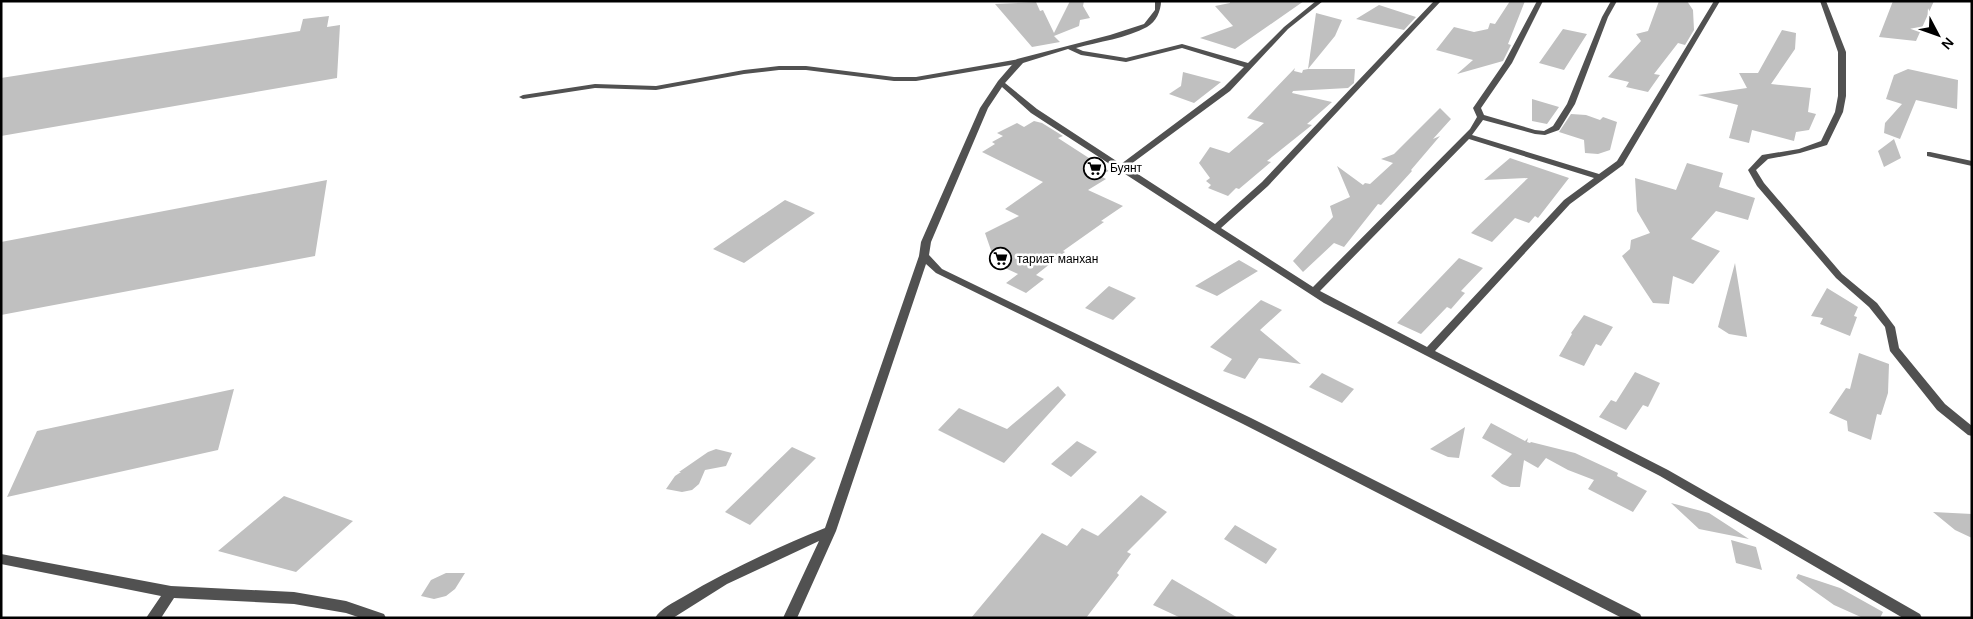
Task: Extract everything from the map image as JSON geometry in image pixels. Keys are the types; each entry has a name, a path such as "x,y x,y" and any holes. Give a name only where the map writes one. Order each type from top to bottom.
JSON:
{"street":[{"path":"523,97 595,86 656,88 744,72 779,68 806,68 894,79 916,79 1020,61 1112,37 1146,25 1158,10 1158,1"},
{"path":"1121,168 1227,89 1286,28 1320,1"},
{"path":"1215,228 1265,184 1438,1"},
{"path":"1314,292 1480,121 1481,117 1477,108 1508,63 1540,1"},
{"path":"1481,117 1535,132 1545,133 1556,128 1570,104 1605,17 1614,1"},
{"path":"1427,353 1567,202 1620,163 1717,1"},
{"path":"1823,1 1842,52 1840,112 1824,143 1800,151 1765,157 1752,170 1760,184 1839,276 1873,305 1890,327 1894,349 1941,407 1972,432"},
{"path":"1069,47 1080,53 1126,60 1182,46 1249,66"},
{"path":"790,618 830,531 924,256 926,242 984,108 1020,61"},
{"path":"1002,83 1034,111 1314,292 1427,353 1664,473 1915,618"},
{"path":"1467,136 1600,177"},
{"path":"1930,154 1972,164"},
{"path":"924,256 939,270 1247,422 1635,618"},
{"path":"662,618 688,599 743,568 830,531"},
{"path":"1,559 171,592 294,598 346,607 379,618"},
{"path":"153,618 171,592"}],"building":[{"path":"1070,1 1084,1 1083,6 1090,18 1080,20 1079,26 1054,36 1060,42 1032,47 995,4 1036,2 1040,11 1043,10 1054,33"},
{"path":"1230,1 1304,1 1235,49 1200,38 1233,26 1215,6 1230,3"},
{"path":"1510,1 1525,1 1508,44 1511,45 1503,61 1457,74 1473,60 1436,50 1454,27 1474,32 1488,29 1490,23 1495,24"},
{"path":"1659,1 1687,1 1693,10 1694,30 1685,45 1678,43 1654,74 1660,75 1648,92 1626,87 1629,82 1608,77 1641,41 1636,34 1648,31"},
{"path":"1893,1 1934,1 1916,41 1879,37"},
{"path":"1379,5 1416,17 1404,30 1356,19"},
{"path":"1316,13 1342,20 1335,36 1308,69"},
{"path":"329,16 327,27 340,25 337,78 1,136 1,78 300,31 303,19"},
{"path":"1563,29 1587,34 1564,70 1539,63"},
{"path":"1782,30 1796,33 1795,49 1771,84 1811,88 1808,112 1816,114 1809,130 1796,132 1794,141 1752,130 1749,143 1729,138 1738,105 1698,95 1747,88 1739,73 1758,73"},
{"path":"1295,68 1294,71 1302,73 1303,70 1355,69 1354,83 1348,88 1293,91 1292,93 1332,102 1307,124 1312,125 1267,161 1271,162 1239,189 1236,188 1228,196 1208,188 1211,185 1206,181 1210,178 1199,163 1210,147 1229,153 1264,123 1247,118"},
{"path":"1908,69 1958,80 1957,109 1916,100 1900,139 1884,133 1885,123 1902,104 1886,99 1894,75"},
{"path":"1183,72 1221,82 1194,103 1169,94 1181,86"},
{"path":"1532,99 1559,107 1547,124 1532,121"},
{"path":"1440,108 1451,119 1433,139 1440,136 1412,171 1381,205 1378,204 1344,247 1334,243 1303,272 1293,261 1333,217 1330,206 1350,197 1337,166 1363,185 1365,183 1370,184 1393,163 1381,159 1394,154"},
{"path":"1571,114 1586,115 1600,120 1603,117 1617,122 1610,150 1598,154 1585,153 1584,140 1559,132"},
{"path":"1034,121 1042,123 1063,136 1058,138 1109,171 1098,175 1106,179 1088,190 1123,206 1063,251 1065,252 1036,275 1044,279 1026,293 1006,283 1018,274 992,262 997,257 993,256 985,233 1019,216 1005,209 1043,182 982,152 995,144 992,142 1003,136 997,133 1017,123 1024,127"},
{"path":"1894,139 1901,158 1884,167 1878,151"},
{"path":"1510,158 1569,178 1538,218 1535,216 1529,223 1515,218 1492,242 1471,233 1528,178 1484,180"},
{"path":"1687,163 1723,173 1719,187 1755,198 1748,220 1716,211 1691,239 1720,251 1693,284 1673,276 1669,304 1653,303 1622,256 1630,249 1631,240 1650,233 1637,211 1635,178 1676,190"},
{"path":"327,180 315,256 1,315 1,242"},
{"path":"785,200 815,213 744,263 713,249"},
{"path":"1459,258 1483,268 1461,291 1465,293 1451,309 1447,307 1421,334 1397,323"},
{"path":"1239,260 1258,271 1217,296 1195,286"},
{"path":"1735,263 1747,337 1729,334 1718,327"},
{"path":"1109,286 1136,298 1113,320 1085,308"},
{"path":"1827,288 1858,307 1854,316 1857,317 1850,336 1820,324 1823,318 1811,316"},
{"path":"1261,300 1282,310 1260,330 1301,364 1259,358 1245,379 1223,371 1232,359 1210,347"},
{"path":"1584,315 1613,327 1601,346 1596,344 1584,366 1559,356 1571,333"},
{"path":"1859,353 1889,364 1888,393 1881,415 1877,414 1871,440 1848,431 1847,421 1829,413 1846,388 1850,389"},
{"path":"1635,372 1660,383 1648,407 1643,405 1626,430 1599,417 1611,400 1616,402"},
{"path":"1322,373 1354,389 1342,403 1309,387"},
{"path":"1058,386 1066,395 1004,463 938,430 959,408 1007,429"},
{"path":"234,389 218,450 7,497 37,431"},
{"path":"1491,423 1525,441 1528,438 1527,442 1575,453 1618,473 1617,476 1647,491 1633,512 1588,489 1594,480 1568,470 1546,458 1538,468 1524,460 1520,487 1510,487 1502,484 1491,476 1512,454 1482,438"},
{"path":"1465,427 1459,458 1448,457 1430,449"},
{"path":"1077,441 1097,452 1071,477 1051,464"},
{"path":"792,447 816,458 750,525 725,512"},
{"path":"716,449 732,453 726,466 705,470 699,484 692,490 682,492 666,489 675,476 681,472 679,472 708,452"},
{"path":"1141,495 1167,512 1127,552 1131,554 1117,573 1119,575 1086,618 971,618 1042,533 1067,546 1082,528 1098,536"},
{"path":"284,496 353,521 296,572 218,551"},
{"path":"1671,503 1709,513 1749,539 1699,529"},
{"path":"1933,512 1972,514 1972,538 1955,530"},
{"path":"1235,525 1277,549 1266,564 1224,539"},
{"path":"1731,540 1756,547 1762,570 1736,563"},
{"path":"446,573 465,573 455,589 446,596 434,599 421,596 431,580"},
{"path":"1798,574 1840,588 1883,612 1880,618 1863,618 1834,605 1796,578"},
{"path":"1172,579 1238,618 1181,618 1153,605"}],"place":[{"name":"Буянт","path":"1094,168"},
{"name":"тариат манхан","path":"1001,259"}]}
